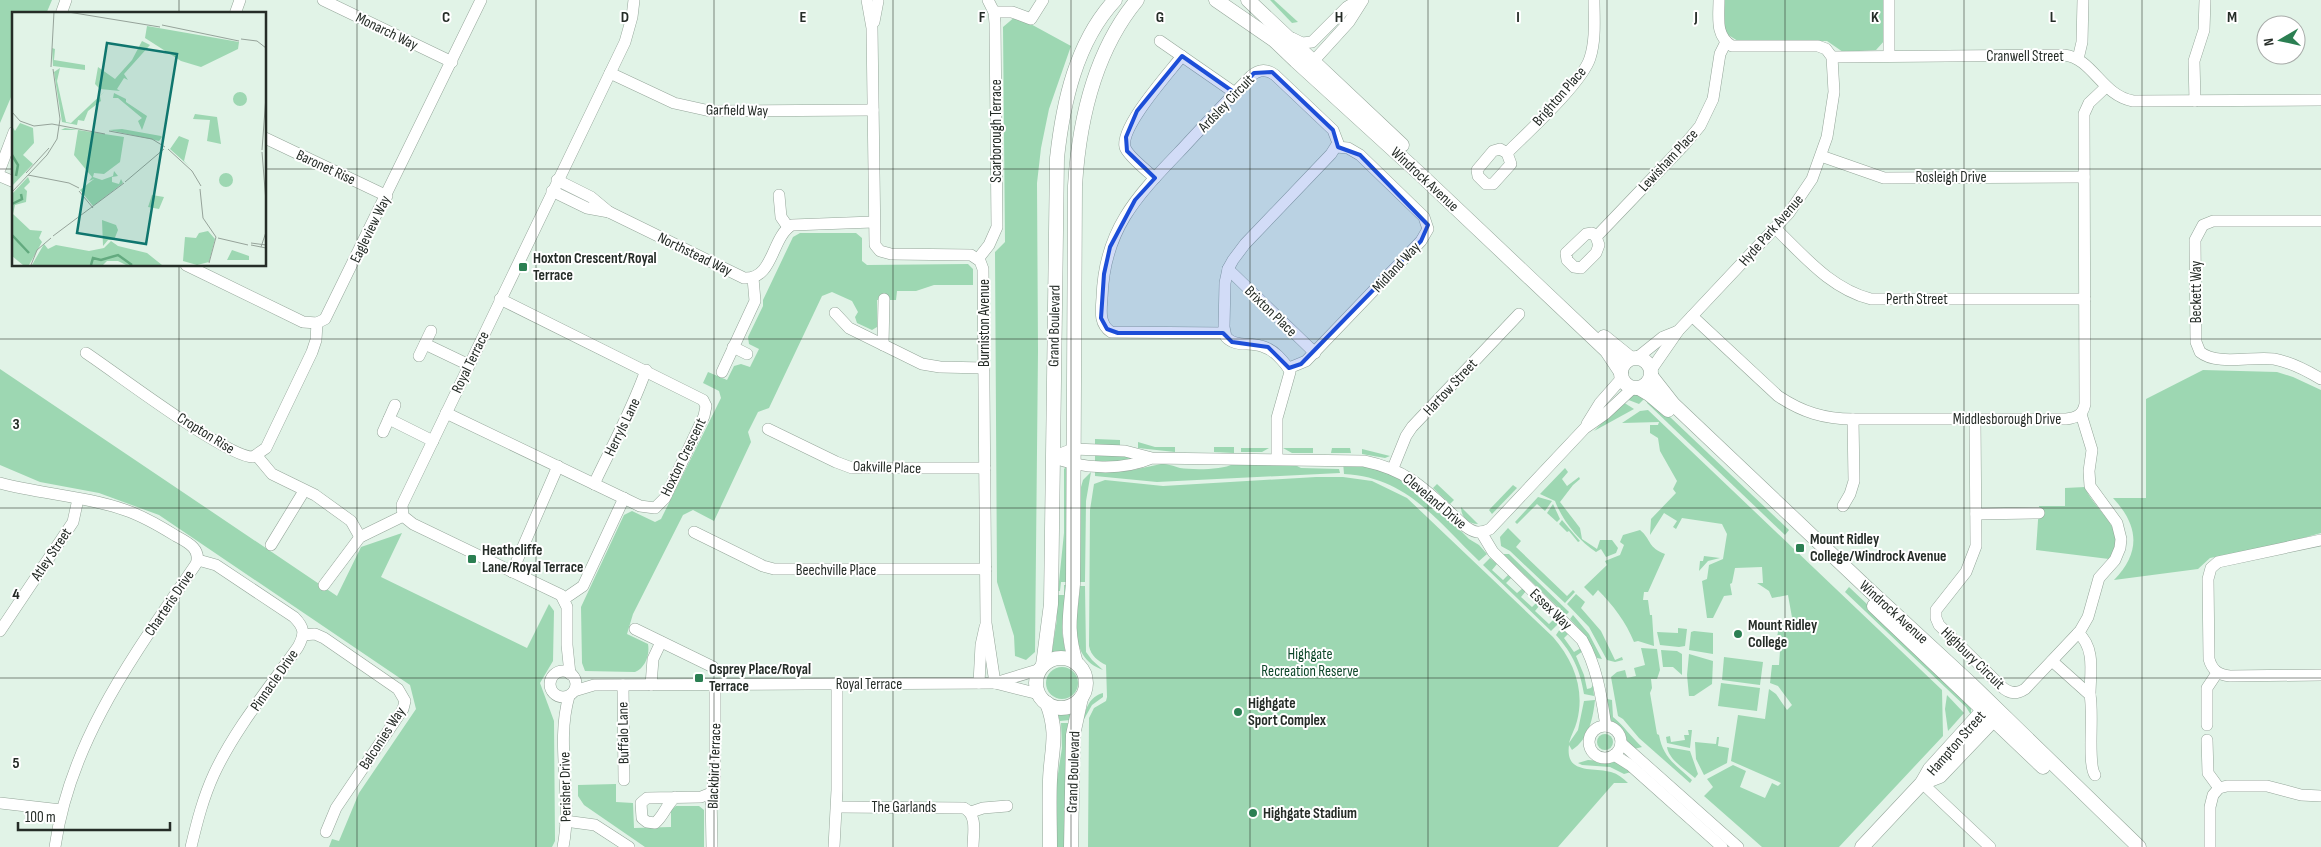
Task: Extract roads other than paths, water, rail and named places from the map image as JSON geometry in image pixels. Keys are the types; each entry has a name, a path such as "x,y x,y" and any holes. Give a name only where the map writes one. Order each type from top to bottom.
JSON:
{"street":[{"path":"236,12 240,0"},
{"name":"Monarch Way","path":"322,0 452,62"},
{"name":"Eagleview Way","path":"317,323 328,315 481,0"},
{"name":"Royal Terrace","path":"404,516 402,504 610,73 629,30 634,0"},
{"name":"Burniston Avenue","path":"873,0 873,222 875,244 885,253 966,255 978,259 982,264 984,276 986,623 995,683"},
{"name":"Scarborough Terrace","path":"978,259 989,245 997,227 994,12 988,0"},
{"path":"994,12 1012,12 1031,19 1043,0"},
{"name":"Grand Boulevard","path":"1042,667 1051,604 1055,184 1060,131 1067,97 1084,46 1094,26 1115,0"},
{"name":"Grand Boulevard","path":"1076,663 1069,642 1068,622 1073,584 1075,186 1077,155 1087,102 1095,79 1115,33 1137,0"},
{"name":"Windrock Avenue","path":"1216,0 1309,65 1603,336 1634,358"},
{"name":"Windrock Avenue","path":"1248,0 1282,32 1309,65 1421,175 1600,344 1613,358 1621,375"},
{"path":"1309,65 1349,22 1361,0"},
{"path":"1282,32 1302,43 1312,42 1347,7 1361,0"},
{"name":"Brighton Place","path":"1507,153 1570,88 1585,69 1590,59 1594,38 1594,0"},
{"path":"1719,0 1719,28 1726,42 1737,46 1818,46 1826,49 1832,57"},
{"path":"1889,0 1889,56"},
{"path":"2078,59 2082,42 2083,0"},
{"path":"2195,101 2194,61 2204,30 2205,0"},
{"path":"1160,42 1235,93"},
{"name":"Lewisham Place","path":"1596,236 1700,126 1713,99 1720,54 1726,42"},
{"name":"Cranwell Street","path":"1832,57 2064,55 2078,59 2117,96 2134,101 2321,100"},
{"path":"1155,178 1127,151 1125,142 1138,111 1182,56"},
{"name":"Hyde Park Avenue","path":"1651,373 1678,331 1775,228 1804,192 1822,156 1833,108 1832,57"},
{"name":"Ardsley Circuit","path":"1289,368 1268,347 1232,342 1225,333 1118,333 1106,329 1102,322 1102,288 1110,247 1119,226 1135,200 1254,73 1262,70 1272,72 1333,130 1337,139 1336,147"},
{"name":"Garfield Way","path":"610,73 674,103 710,111 873,110"},
{"name":"Middlesborough Drive","path":"1692,316 1762,383 1791,405 1820,417 1854,419 2066,419 2081,414 2085,404 2084,114 2089,103 2106,87"},
{"path":"0,169 12,137"},
{"name":"Baronet Rise","path":"266,138 387,196"},
{"path":"1225,333 1224,299 1228,269 1238,252 1336,147"},
{"name":"Midland Way","path":"1289,368 1301,364 1315,353 1421,242 1428,228 1424,217 1360,155 1348,148 1336,147"},
{"name":"Rosleigh Drive","path":"1822,156 1884,178 2084,177"},
{"path":"0,176 12,181"},
{"name":"Northstead Way","path":"557,180 591,197 609,212 738,275 753,278"},
{"name":"Northstead Way","path":"552,191 587,208 609,212"},
{"path":"779,195 781,217 788,227"},
{"name":"Beckett Way","path":"2321,221 2213,221 2203,225 2195,240 2196,342 2200,352 2214,359 2277,360 2301,367 2321,379"},
{"path":"722,372 755,301 753,278 764,269 788,227 799,223 873,222"},
{"name":"Perth Street","path":"1775,228 1833,283 1856,295 1871,299 2085,299"},
{"path":"188,266 303,322 317,323 315,347 266,448 257,456 272,474 315,495 351,521 360,537"},
{"name":"Brixton Place","path":"1228,269 1315,353"},
{"path":"883,345 884,299"},
{"name":"Hoxton Crescent","path":"446,413 646,508 655,508 661,504 706,410 703,400 697,395 500,300"},
{"path":"834,313 849,328 930,366 984,368"},
{"name":"Hartow Street","path":"1393,468 1406,436 1412,427 1518,314"},
{"path":"419,356 431,331"},
{"name":"Hyde Park Avenue","path":"1634,358 1663,337 1678,331"},
{"path":"425,344 469,365"},
{"path":"734,347 747,354"},
{"name":"Cropton Rise","path":"86,353 217,443 243,456 257,456"},
{"path":"1634,358 1646,362 1651,373 1648,383 1636,388 1628,386 1621,375 1624,363 1634,358"},
{"path":"1276,459 1277,418 1290,377 1289,368"},
{"name":"Herryls Lane","path":"594,484 614,446 621,426 632,408 646,370"},
{"name":"Windrock Avenue","path":"1651,373 1673,404 1992,712 2126,847"},
{"name":"Cleveland Drive","path":"1585,428 1600,403 1621,375"},
{"name":"Cleveland Drive","path":"1052,457 1073,449 1125,451 1152,458 1353,460 1380,464 1393,468 1422,486 1470,530 1482,532 1490,529 1585,428 1636,388"},
{"name":"Windrock Avenue","path":"1636,388 1661,403 2139,847"},
{"path":"383,432 395,406"},
{"name":"Highbury Circuit","path":"1975,419 1976,546 1972,561 1958,585 1936,610 1936,621 2009,692 2017,692 2025,689 2078,633 2088,616 2099,578 2115,560 2121,539 2117,523 2090,486 2089,471 2092,450 2081,414"},
{"path":"389,419 432,441"},
{"path":"1843,506 1853,488 1854,419"},
{"name":"Oakville Place","path":"768,429 852,468 985,468"},
{"name":"Cleveland Drive","path":"1052,457 1073,465 1128,466 1152,458"},
{"path":"512,572 558,466"},
{"name":"Charteris Drive","path":"0,483 119,508 151,520 193,547 197,553 198,560 113,687 76,766 61,810 55,847"},
{"path":"271,545 304,491"},
{"path":"564,599 581,590 624,498"},
{"name":"Atley Street","path":"0,631 70,527 78,499"},
{"path":"1976,514 2039,514"},
{"path":"324,585 360,537 404,516 413,524 558,593 564,599 567,607 567,645 572,676 571,693 562,697 555,695 550,684 567,645"},
{"name":"Beechville Place","path":"694,532 763,566 774,569 986,569"},
{"name":"Essex Way","path":"1482,532 1493,552 1582,640 1592,657 1601,697 1600,727 1589,739 1593,753 1606,758 1614,754 1630,765 1722,847"},
{"path":"2321,540 2218,562 2211,568 2208,579 2209,658 2213,669 2217,673 2230,676 2321,675"},
{"name":"Pinnacle Drive","path":"191,847 198,814 214,773 242,728 298,647 303,635 302,626 294,617 216,565 198,560"},
{"name":"Burniston Avenue","path":"979,683 981,645 986,623"},
{"path":"635,629 713,668"},
{"path":"2078,633 2088,644 2090,651 2092,742 2090,765 2095,775"},
{"name":"Balconies Way","path":"303,635 315,634 324,638 398,689 405,700 403,709 336,808 326,832"},
{"path":"651,685 653,659 661,642"},
{"path":"1056,659 1070,660 1076,663 1082,670 1085,678 1086,686 1081,698 1071,706 1063,708 1043,699 1036,681 1042,667 1056,659"},
{"path":"2052,661 2090,695"},
{"name":"Royal Terrace","path":"995,683 1042,667"},
{"path":"556,673 563,671 572,676"},
{"path":"2207,725 2207,688 2217,673"},
{"name":"Royal Terrace","path":"572,676 594,686"},
{"name":"Royal Terrace","path":"571,693 594,686 623,685 995,683 1043,699"},
{"name":"Blackbird Terrace","path":"712,847 711,792 716,777 715,684"},
{"path":"834,847 837,807 837,684"},
{"name":"Buffalo Lane","path":"623,685 624,780"},
{"name":"Perisher Drive","path":"564,847 564,726 571,693"},
{"name":"Perisher Drive","path":"555,695 564,726"},
{"name":"Grand Boulevard","path":"1071,847 1073,735 1081,698"},
{"name":"Grand Boulevard","path":"1043,699 1053,720 1055,737 1050,778 1050,847"},
{"name":"Hampton Street","path":"1862,847 1922,783 1940,776 1992,712"},
{"path":"1600,727 1615,730 1621,743 1738,847"},
{"path":"2207,740 2208,773 2219,788"},
{"path":"1614,754 1621,743"},
{"path":"1922,783 1990,847"},
{"path":"2210,847 2210,807 2213,795 2219,788 2227,786 2267,786 2301,795 2321,796"},
{"path":"675,798 701,797 711,792"},
{"path":"0,802 61,810"},
{"name":"The Garlands","path":"837,807 957,807 971,812 983,808 1007,806"},
{"path":"971,812 973,818 973,847"},
{"path":"565,821 595,825 629,847"}],"place":[{"name":"Hoxton Crescent/Royal Terrace","path":"523,267"},
{"name":"Mount Ridley College/Windrock Avenue","path":"1800,548"},
{"name":"Heathcliffe Lane/Royal Terrace","path":"472,559"},
{"name":"Mount Ridley College","path":"1738,634"},
{"name":"Osprey Place/Royal Terrace","path":"699,678"},
{"name":"Highgate Sport Complex","path":"1238,712"},
{"name":"Highgate Stadium","path":"1253,813"}],"park label":[{"name":"Highgate Recreation Reserve","path":"1310,662"}]}
